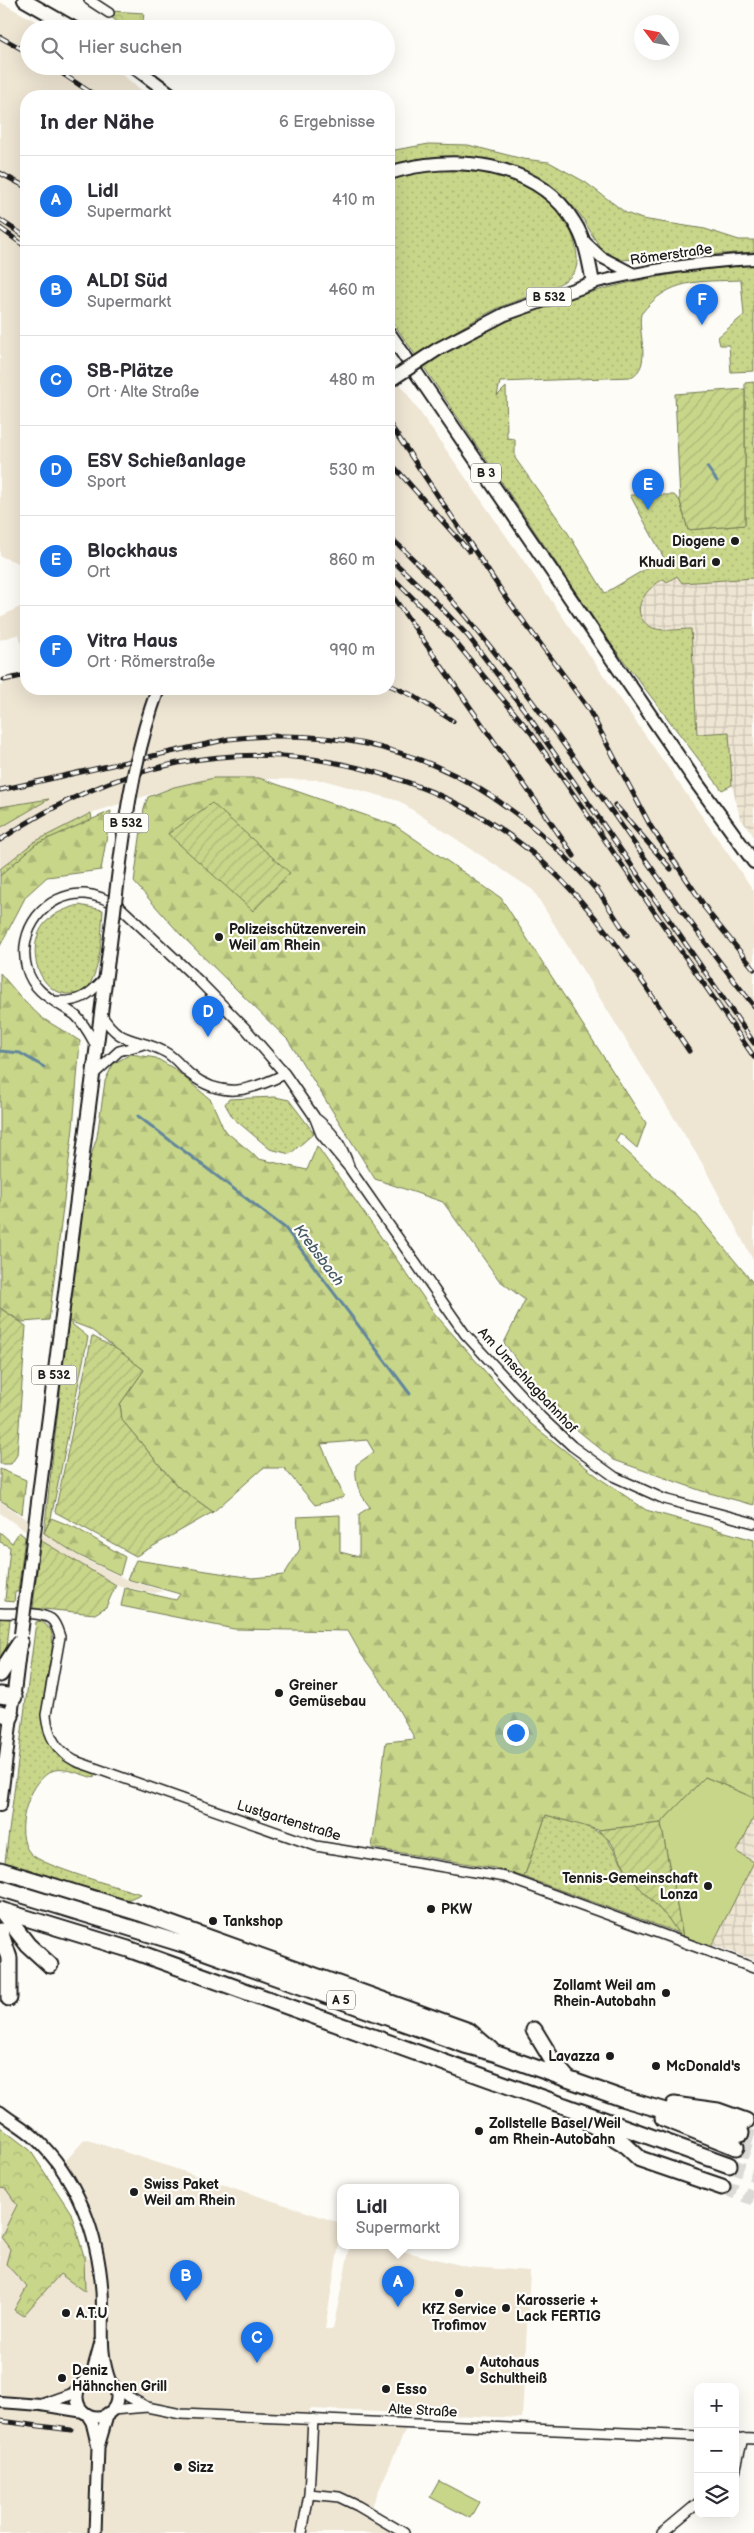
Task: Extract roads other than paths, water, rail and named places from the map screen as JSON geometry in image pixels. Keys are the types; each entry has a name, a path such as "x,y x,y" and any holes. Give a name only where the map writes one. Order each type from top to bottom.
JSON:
{"highway":[{"path":"0,1674 20,1638"},
{"path":"0,1870 140,1912 470,2031 494,2052"},
{"name":"A 5","path":"0,1888 189,1946 465,2045 494,2052 621,2098 741,2134"},
{"path":"0,1910 28,1945 50,1965"},
{"name":"A 5","path":"0,1910 128,1949 729,2165"},
{"path":"0,1931 9,1958 10,1998"},
{"path":"534,2030 554,2064 568,2079"},
{"path":"546,2099 606,2132 623,2143 640,2159 722,2187"}],"main road":[{"path":"24,0 59,20"},
{"path":"145,75 165,90"},
{"path":"395,172 418,167 452,164 488,167 522,176 538,183 565,207 584,241 594,283"},
{"name":"B 532","path":"395,377 438,349 505,314 594,283"},
{"name":"B 3","path":"395,342 754,862"},
{"name":"B 532","path":"0,1805 7,1696 20,1638 26,1595 128,806 139,750 156,695"},
{"path":"1,2113 44,2147 62,2170 84,2207 94,2238 100,2267 102,2338 106,2373 116,2400 110,2411 98,2447 94,2533"},
{"path":"98,2447 86,2413 77,2398 84,2383 93,2371 102,2338"},
{"path":"84,2383 99,2377 112,2385"},
{"path":"86,2413 98,2417 110,2411"}],"street":[{"path":"89,0 109,13"},
{"path":"584,241 601,256 632,273"},
{"name":"Römerstraße","path":"594,283 632,273 692,264 754,259"},
{"name":"Am Umschlagbahnhof","path":"96,1046 81,1022 35,986 26,968 24,944 31,926 47,906 65,897 86,894 104,898 131,916 246,1029 285,1074 314,1116 321,1134 350,1169 465,1334 541,1418 562,1438 615,1478 656,1496 706,1512 754,1522"},
{"path":"53,1000 75,1001 84,997 105,978"},
{"path":"101,1014 116,1034 165,1052 191,1075 219,1089 238,1091 256,1088 285,1074"},
{"path":"92,1076 119,1051 143,1045"},
{"name":"Lustgartenstraße","path":"0,1613 43,1616 52,1620 57,1628 60,1636 46,1715 47,1727 52,1740 59,1749 75,1761 316,1846 505,1876 754,1968"},
{"path":"41,2405 72,2394 84,2383"},
{"name":"Alte Straße","path":"112,2385 147,2407"},
{"path":"0,2402 41,2405 86,2413"},
{"name":"Alte Straße","path":"110,2411 147,2407 181,2414 694,2436"},
{"path":"302,2533 309,2494 312,2419"},
{"path":"739,2438 754,2439"},
{"path":"309,2494 339,2497 404,2533"},
{"path":"662,2533 694,2506"}],"waterway":[{"path":"707,467 717,481"},
{"name":"Krebsbach","path":"0,1051 20,1053 44,1067"},
{"name":"Krebsbach","path":"138,1116 285,1228 410,1394"}],"tunnel":[{"path":"741,2133 754,2138"},
{"path":"736,2147 754,2153"},
{"path":"729,2165 754,2174"},
{"path":"722,2187 754,2198"}],"railway":[{"path":"0,37 20,48"},
{"path":"64,75 87,90"},
{"path":"0,173 20,184"},
{"path":"0,220 20,233"},
{"path":"0,228 20,243"},
{"path":"395,432 507,599 588,708 651,827 708,911"},
{"path":"395,468 469,551"},
{"path":"395,542 444,591 493,651 583,770 695,929 754,1006"},
{"path":"395,563 468,636 525,711 754,1043"},
{"path":"395,580 452,638 532,734 754,1057"},
{"path":"395,600 574,856"},
{"path":"4,680 20,676"},
{"path":"395,688 412,695 453,721"},
{"path":"0,790 229,739 286,736 339,739 388,749 435,766 479,789 521,818 561,853 600,894"},
{"path":"0,840 41,815 85,793 131,775 178,763 226,757 275,756 325,761 373,771 420,787 465,808 507,834 545,864 586,907 623,953 689,1051"},
{"path":"615,805 671,869"},
{"path":"597,889 627,935"},
{"path":"704,907 754,969"},
{"path":"0,2421 71,2430"}],"place":[{"name":"Vitra Haus","path":"702,325"},
{"name":"Blockhaus","path":"648,510"},
{"name":"Diogene","path":"735,541"},
{"name":"Khudi Bari","path":"716,562"},
{"name":"Polizeischützenverein Weil am Rhein","path":"219,937"},
{"name":"ESV Schießanlage","path":"208,1037"},
{"name":"Greiner Gemüsebau","path":"279,1693"},
{"name":"Tennis-Gemeinschaft Lonza","path":"708,1886"},
{"name":"PKW","path":"431,1909"},
{"name":"Tankshop","path":"213,1921"},
{"name":"Zollamt Weil am Rhein-Autobahn","path":"666,1993"},
{"name":"Lavazza","path":"610,2056"},
{"name":"McDonald's","path":"656,2066"},
{"name":"Zollstelle Basel/Weil am Rhein-Autobahn","path":"479,2131"},
{"name":"Swiss Paket Weil am Rhein","path":"134,2192"},
{"name":"KfZ Service Trofimov","path":"459,2293"},
{"name":"ALDI Süd","path":"186,2301"},
{"name":"Lidl","path":"398,2307"},
{"name":"Karosserie + Lack FERTIG","path":"506,2308"},
{"name":"A.T.U","path":"66,2313"},
{"name":"SB-Plätze","path":"257,2363"},
{"name":"Autohaus Schultheiß","path":"470,2370"},
{"name":"Deniz Hähnchen Grill","path":"62,2378"},
{"name":"Esso","path":"386,2389"},
{"name":"Sizz","path":"178,2467"}]}
